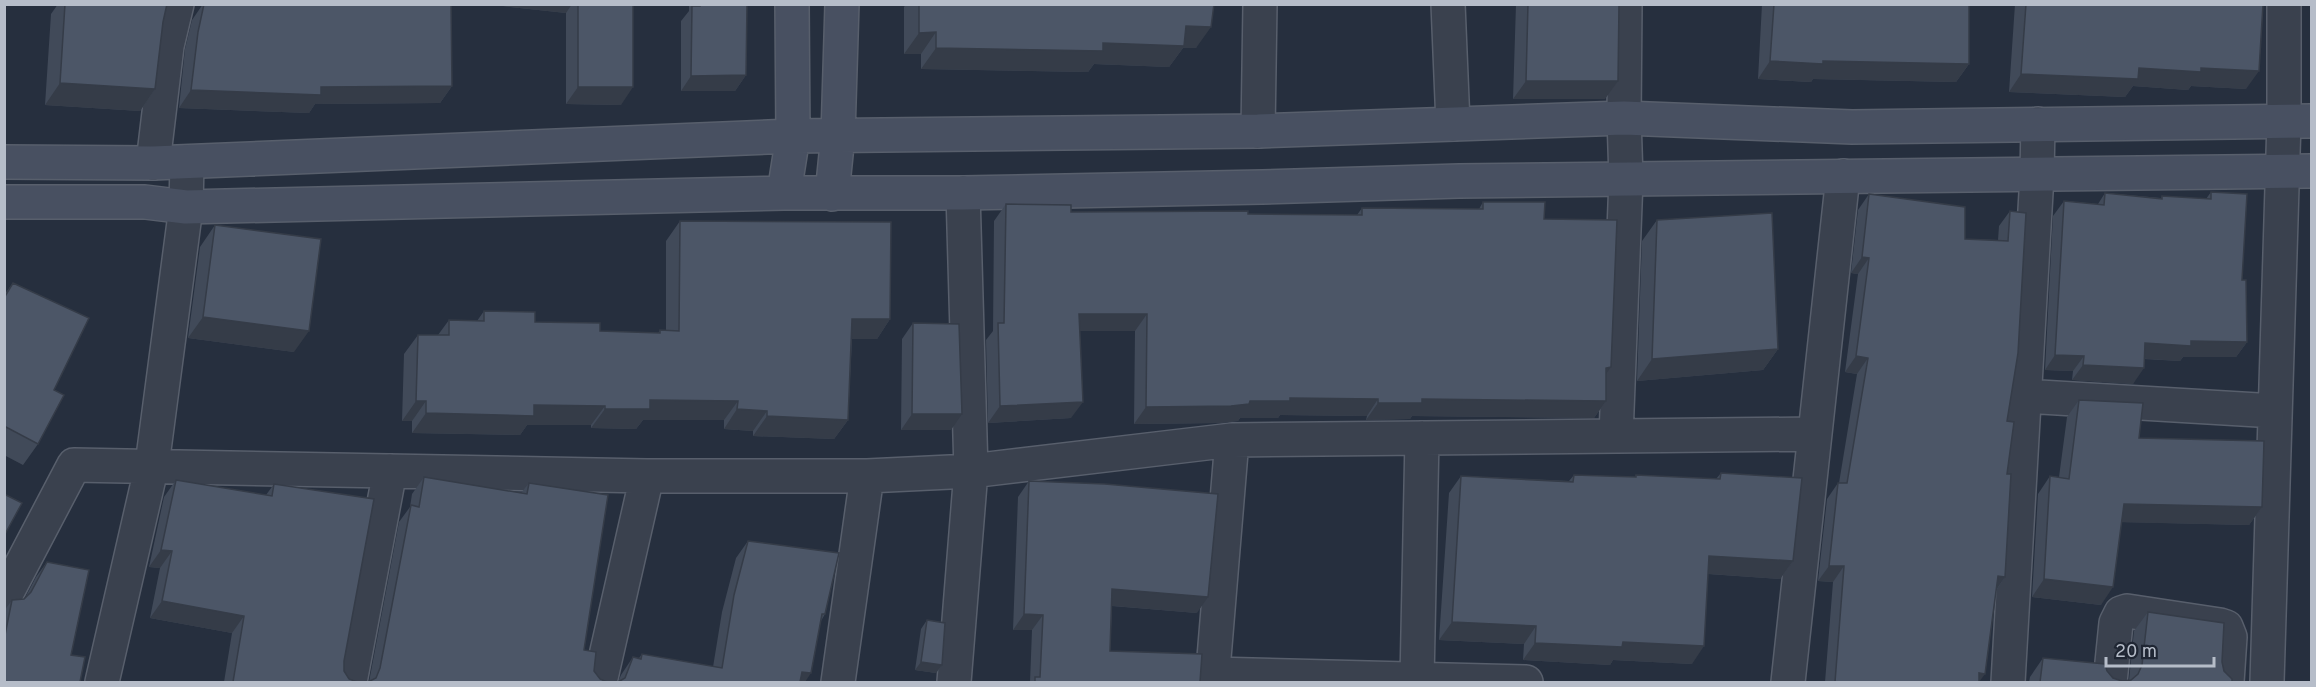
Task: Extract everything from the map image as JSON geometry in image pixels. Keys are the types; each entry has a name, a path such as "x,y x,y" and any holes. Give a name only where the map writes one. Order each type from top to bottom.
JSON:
{"street":[{"path":"153,163 167,46 177,4"},
{"path":"784,194 793,136 792,4"},
{"path":"832,194 838,135 842,4"},
{"path":"1258,131 1260,4"},
{"path":"1448,4 1453,124"},
{"path":"1616,436 1626,179 1625,4"},
{"path":"2267,682 2275,411 2297,171 2298,121 2284,4"},
{"path":"4,162 153,163 793,136 1258,131 1624,118 1852,127 2298,121"},
{"path":"2008,682 2038,124"},
{"path":"102,682 152,465 186,207 187,162"},
{"path":"4,202 145,202 186,207 1626,179 2297,171"},
{"path":"1788,682 1843,176"},
{"path":"954,682 972,471 963,193"},
{"path":"2023,396 2275,411"},
{"path":"4,597 74,465 647,476 867,476 972,471 1232,440 1815,434"},
{"path":"1417,680 1422,438"},
{"path":"1232,440 1212,678 1526,682"},
{"path":"350,682 390,471"},
{"path":"600,682 647,476"},
{"path":"838,682 867,476"},
{"path":"2110,682 2116,623 2121,613 2127,611 2226,627 2230,637 2227,682"}],"building":[{"path":"65,4 167,4 155,89 60,83"},
{"path":"204,4 451,4 452,86 321,87 321,95 191,90"},
{"path":"578,4 633,4 633,87 578,87"},
{"path":"700,4 747,4 746,75 691,76 692,6 700,6"},
{"path":"919,4 1214,4 1211,27 1186,26 1184,46 1103,43 1103,51 936,48 936,32 919,33"},
{"path":"1528,4 1619,4 1618,81 1526,81"},
{"path":"1774,4 1969,4 1969,64 1823,61 1823,64 1770,61"},
{"path":"2026,4 2263,4 2259,71 2201,68 2201,72 2139,68 2138,79 2021,74"},
{"path":"2211,192 2247,194 2242,280 2246,280 2247,342 2191,341 2191,346 2145,343 2144,368 2083,365 2084,356 2055,355 2064,201 2104,205 2105,193 2162,199 2162,196 2211,199"},
{"path":"1869,194 1965,207 1965,239 2008,241 2010,211 2026,213 2018,353 2007,421 2014,422 2007,474 2011,474 2005,577 1998,576 1985,674 1979,673 1979,682 1835,682 1844,566 1829,566 1838,483 1847,483 1868,358 1856,356 1869,258 1862,257"},
{"path":"1483,202 1545,202 1544,219 1617,220 1611,367 1606,368 1606,401 1422,399 1422,403 1378,403 1378,399 1290,398 1290,401 1250,401 1249,404 1231,406 1146,407 1147,314 1079,314 1083,402 1000,406 998,323 1004,323 1006,204 1071,205 1071,212 1248,211 1248,214 1362,215 1362,208 1483,209"},
{"path":"1772,213 1778,349 1652,359 1657,220"},
{"path":"680,221 891,222 890,319 852,319 848,420 767,416 767,411 737,409 738,401 650,400 650,409 534,405 534,416 426,413 426,401 416,401 418,335 449,335 449,320 484,321 484,311 535,312 535,322 600,323 600,331 660,333 660,330 679,331"},
{"path":"215,225 321,239 309,331 203,317"},
{"path":"13,283 89,318 54,390 64,395 38,444 4,426 4,298"},
{"path":"913,323 959,324 962,414 912,414"},
{"path":"2079,400 2143,403 2139,438 2264,441 2262,507 2124,504 2113,587 2044,579 2050,476 2069,479"},
{"path":"1721,473 1802,478 1793,561 1709,556 1704,646 1623,642 1622,647 1535,643 1536,626 1452,622 1461,476 1573,482 1574,475 1720,479"},
{"path":"424,477 527,494 529,483 608,495 584,650 596,652 594,671 600,679 607,682 368,682 376,678 380,668 411,505 419,507"},
{"path":"176,480 272,496 274,484 374,499 344,661 344,671 349,679 357,682 233,682 244,616 162,601 172,551 161,550"},
{"path":"1029,481 1105,484 1218,494 1208,597 1112,589 1110,651 1202,654 1200,682 1035,682 1035,677 1040,677 1043,615 1024,614"},
{"path":"4,494 22,503 4,536"},
{"path":"748,541 839,553 825,614 822,614 811,673 802,672 800,682 618,682 625,678 633,657 641,659 642,654 722,668 734,595"},
{"path":"47,562 89,570 71,655 85,657 80,682 4,682 4,640 12,600 24,599 31,592"},
{"path":"2148,612 2224,623 2222,662 2224,671 2232,682 2040,682 2043,658 2105,664 2113,678 2122,681 2131,680 2138,674 2142,665"},
{"path":"927,620 945,623 942,665 921,662"}]}
